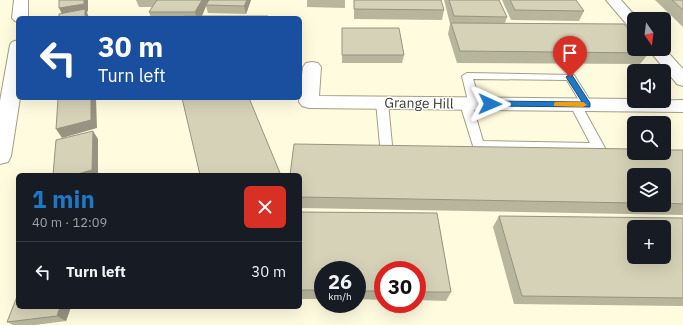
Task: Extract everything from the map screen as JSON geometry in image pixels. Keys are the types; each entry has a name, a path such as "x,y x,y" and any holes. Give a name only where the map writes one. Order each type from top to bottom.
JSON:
{"street":[{"path":"20,16 21,0"},
{"path":"613,0 627,16"},
{"path":"0,156 12,54"},
{"path":"662,56 683,80"},
{"name":"Grange Hill","path":"312,67 309,102 683,106"}],"lane":[{"path":"467,76 570,77 582,105 599,148 478,146 467,76"},
{"path":"382,102 386,145"}],"building":[{"path":"59,0 84,0 84,4 59,8"},
{"path":"157,0 202,0 195,12 149,12"},
{"path":"209,0 247,0 244,6 206,5"},
{"path":"354,0 441,0 444,10 354,9"},
{"path":"449,0 499,0 507,17 454,16"},
{"path":"510,0 576,0 584,11 515,10"},
{"path":"672,0 683,0 683,10"},
{"path":"85,9 85,16 59,16 59,14"},
{"path":"451,23 624,24 627,28 627,53 460,51"},
{"path":"342,28 399,28 404,55 342,55"},
{"path":"58,100 91,100 91,120 56,129"},
{"path":"182,100 250,100 280,173 200,173"},
{"path":"93,131 92,170 81,173 53,173 56,140"},
{"path":"294,144 627,149 627,160 671,160 671,150 683,150 683,204 671,203 671,168 627,168 627,203 302,197 302,173 290,173"},
{"path":"302,212 437,213 451,292 426,292 426,261 374,261 374,291 366,291 366,261 314,261 314,290 302,290"},
{"path":"499,216 683,218 683,298 522,296"},
{"path":"16,299 16,309 59,309 57,316 7,322"}],"slow traffic":[{"path":"556,104 583,105"}],"route":[{"path":"490,104 588,105 570,77"}]}
